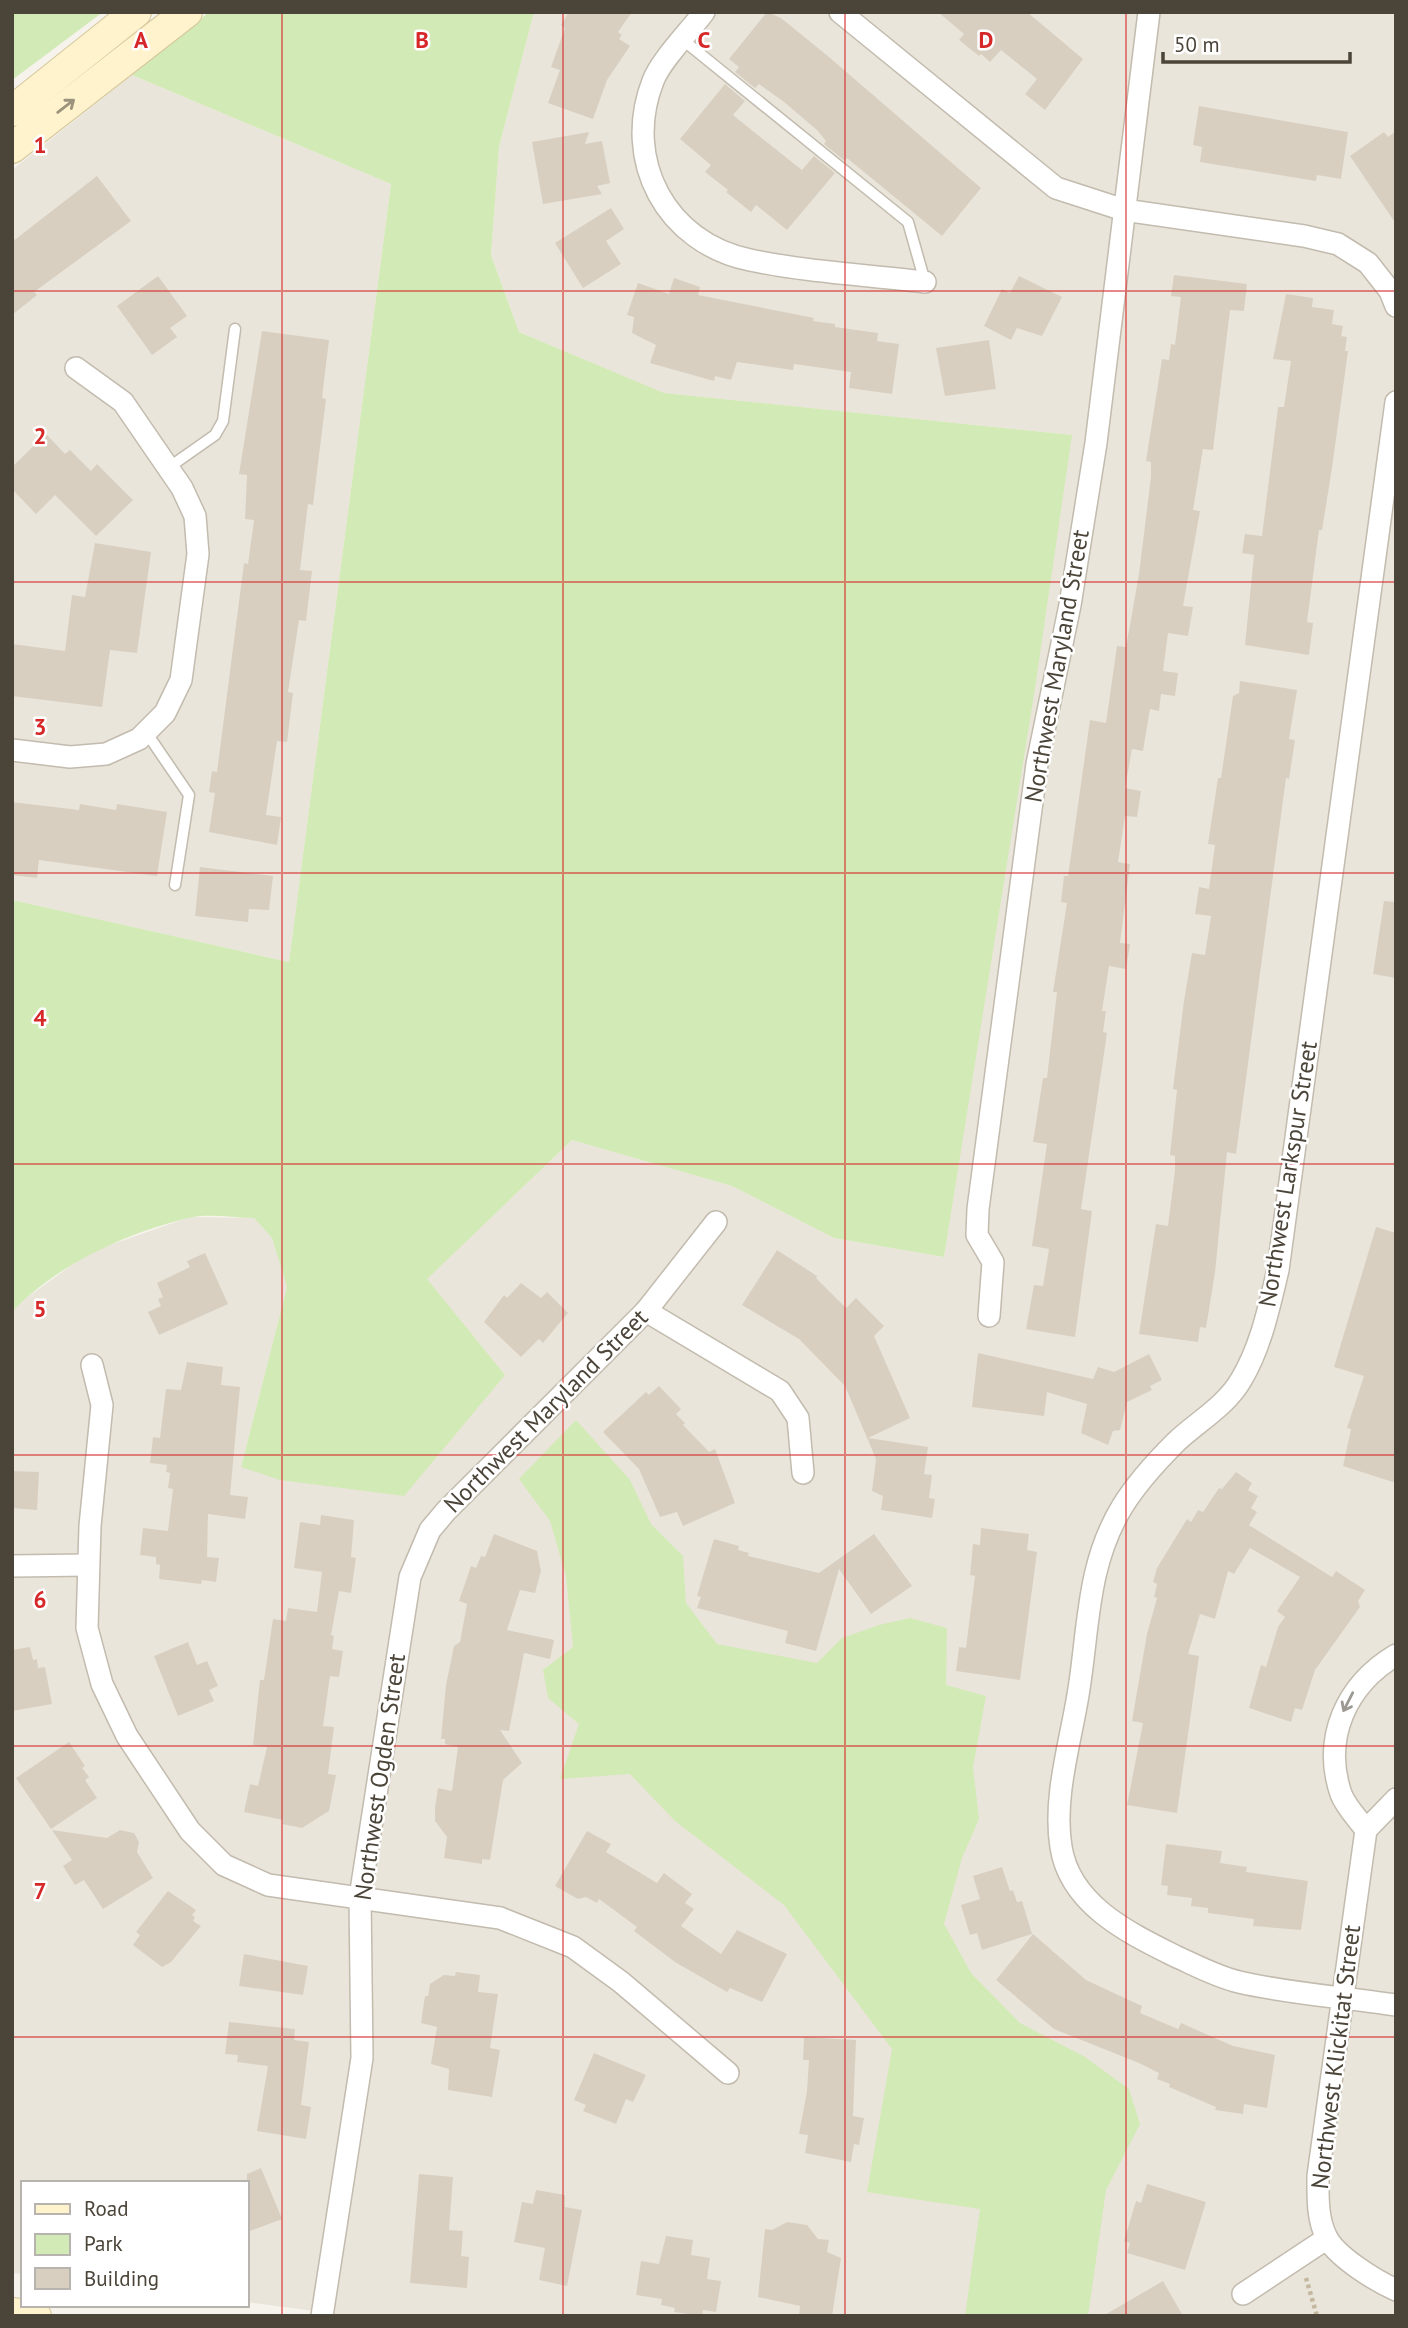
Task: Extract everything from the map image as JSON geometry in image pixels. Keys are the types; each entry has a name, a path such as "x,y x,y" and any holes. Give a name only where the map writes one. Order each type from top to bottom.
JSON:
{"main road":[{"path":"12,111 136,12"},
{"path":"12,148 187,12"},
{"path":"12,2313 36,2316"}],"street":[{"path":"704,12 654,78 643,115 642,145 648,178 670,212 705,244 749,260 925,282"},
{"path":"840,12 1056,188 1124,210 1304,236 1338,244 1388,273 1396,306"},
{"name":"Northwest Maryland Street","path":"989,1315 993,1262 977,1235 978,1209 1038,764 1070,605 1096,443 1149,12"},
{"path":"12,750 69,757 106,754 139,739 166,713 181,680 198,554 195,516 182,488 123,402 76,368"},
{"name":"Northwest Larkspur Street","path":"1396,402 1278,1270 1263,1330 1241,1381 1150,1471 1122,1505 1108,1533 1094,1572 1087,1606 1080,1682 1060,1801 1061,1849 1069,1871 1083,1894 1103,1915 1134,1936 1235,1981 1298,1994 1396,2005"},
{"name":"Northwest Maryland Street","path":"404,1614 410,1577 430,1530 646,1311 716,1222"},
{"path":"646,1311 780,1391 798,1418 803,1473"},
{"path":"92,1365 102,1405 88,1564 87,1629 102,1684 127,1736 190,1831 224,1865 268,1885 500,1918 573,1947 621,1982 728,2073"},
{"path":"12,1566 88,1564"},
{"name":"Northwest Ogden Street","path":"322,2316 362,2058 360,1897 404,1614"},
{"path":"1396,1655 1358,1684 1344,1709 1334,1766 1342,1797 1366,1830 1396,1799"},
{"name":"Northwest Klickitat Street","path":"1326,2239 1321,2220 1318,2176 1366,1830"},
{"path":"1243,2294 1326,2239 1377,2281 1396,2290"}],"lane":[{"path":"683,40 908,222 925,282"},
{"path":"169,468 215,435 223,421 235,329"},
{"path":"146,732 189,794 175,885"}],"path":[{"path":"1298,2258 1317,2308 1317,2316"}],"shaded area":[{"path":"534,12 1396,12 1396,2316 352,2316 248,2302 248,2181 21,2181 21,2274 12,2273 12,1312 25,1299 90,1252 190,1217 254,1218 272,1238 287,1287 241,1467 505,1375 426,1279 572,1140 732,1186 834,1238 944,1257 1071,435 663,393 519,332 491,255 499,147"},
{"path":"132,75 391,184 289,962 12,900 12,170"}],"green space":[{"path":"12,12 103,12 12,80"},
{"path":"209,12 534,12 499,147 491,255 519,332 664,393 1072,435 1035,688 944,1257 834,1238 732,1186 572,1140 427,1279 505,1375 404,1496 280,1480 241,1467 287,1287 272,1238 254,1218 196,1217 141,1232 71,1266 49,1280 12,1312 12,900 289,962 391,184 132,75"},
{"path":"576,1420 630,1480 651,1524 683,1556 686,1603 717,1644 817,1663 842,1638 910,1618 947,1628 946,1685 986,1696 973,1767 979,1819 962,1858 944,1924 971,1973 1020,2023 1085,2057 1129,2089 1140,2124 1106,2190 1088,2316 965,2316 980,2209 867,2192 892,2049 784,1905 675,1821 630,1774 560,1779 579,1724 548,1698 543,1670 573,1647 566,1576 550,1521 519,1479"}],"building":[{"path":"569,12 632,12 618,32 622,35 619,39 630,46 607,80 593,119 548,103 560,70 551,67 565,28 561,25"},
{"path":"767,12 781,18 829,57 981,188 942,236 847,158 845,161 824,144 826,141 817,130 784,102 759,84 755,88 735,72 739,67 729,59"},
{"path":"938,12 1027,12 1083,59 1045,110 1025,94 1037,79 1001,50 990,62 981,54 979,56 959,40 964,34"},
{"path":"725,84 745,101 733,115 802,170 814,156 835,173 787,230 756,205 751,212 726,192 728,190 705,172 711,165 680,139"},
{"path":"1199,106 1348,132 1341,179 1317,175 1316,181 1200,162 1202,147 1193,145"},
{"path":"1396,131 1396,224 1350,156 1384,132 1388,137"},
{"path":"589,132 585,144 602,141 610,183 597,186 602,194 543,204 532,142"},
{"path":"97,176 131,221 34,292 37,295 12,315 12,242"},
{"path":"611,208 624,229 606,241 621,264 583,288 555,243"},
{"path":"1174,275 1247,284 1244,311 1230,310 1213,450 1203,449 1193,510 1200,511 1183,606 1193,607 1188,636 1168,633 1163,671 1178,673 1175,696 1161,694 1159,711 1150,709 1143,751 1132,749 1125,788 1141,791 1137,817 1125,816 1118,862 1130,864 1120,943 1130,944 1126,969 1109,966 1102,1011 1106,1011 1103,1032 1107,1033 1081,1209 1092,1211 1075,1337 1026,1329 1034,1285 1043,1286 1049,1249 1032,1246 1047,1144 1033,1142 1043,1078 1047,1078 1057,992 1053,992 1067,903 1061,902 1064,876 1068,876 1090,720 1106,723 1117,646 1126,647 1139,574 1151,477 1151,462 1146,461 1162,359 1169,360 1171,344 1175,345 1181,297 1171,296"},
{"path":"158,276 187,316 170,328 177,337 152,355 117,306"},
{"path":"1019,276 1062,297 1042,336 1017,328 1011,340 984,326 1002,289 1010,293"},
{"path":"674,278 700,287 698,295 814,318 813,321 835,324 835,327 878,333 877,341 899,344 892,394 849,388 851,372 794,364 793,370 737,362 731,380 715,376 714,381 650,363 656,345 632,333 634,317 627,315 638,283 669,294"},
{"path":"1286,294 1313,298 1312,307 1334,310 1332,324 1343,326 1341,336 1347,337 1345,351 1348,351 1307,622 1313,623 1309,655 1245,645 1254,555 1242,553 1245,534 1262,536 1278,407 1284,407 1291,361 1273,359"},
{"path":"262,331 329,340 322,398 326,399 313,505 308,504 300,570 312,571 306,621 299,620 288,692 293,693 287,742 277,741 266,815 281,817 277,845 209,832 215,793 209,792 212,771 217,772 244,563 248,564 254,520 245,519 247,475 239,474"},
{"path":"989,340 996,389 945,396 936,348"},
{"path":"46,434 65,454 70,450 91,471 97,464 133,500 96,536 55,495 36,514 12,489 12,467"},
{"path":"95,543 151,552 137,653 110,650 102,707 12,696 12,644 65,651 72,595 85,597"},
{"path":"1240,681 1297,690 1289,739 1295,740 1289,779 1286,778 1236,1154 1227,1152 1215,1272 1206,1328 1200,1327 1198,1342 1139,1334 1156,1224 1168,1226 1175,1170 1175,1156 1170,1155 1177,1090 1173,1089 1184,1001 1192,953 1205,955 1211,916 1195,914 1199,887 1209,889 1215,845 1208,844 1233,696 1239,693"},
{"path":"12,802 79,810 80,804 116,810 117,804 167,812 157,876 39,860 37,878 12,875"},
{"path":"200,867 273,876 269,910 249,909 248,922 195,916"},
{"path":"1384,901 1396,902 1396,978 1373,974"},
{"path":"1376,1227 1396,1233 1396,1483 1343,1466 1351,1429 1347,1428 1364,1376 1334,1367"},
{"path":"777,1250 817,1276 846,1308 856,1298 884,1326 874,1336 910,1418 868,1438 928,1447 924,1474 932,1475 929,1498 935,1499 932,1518 881,1510 883,1496 872,1491 876,1459 845,1386 799,1339 742,1305"},
{"path":"205,1253 228,1304 159,1335 148,1312 161,1306 158,1299 163,1297 157,1283 190,1267 187,1261"},
{"path":"521,1283 541,1298 547,1292 568,1313 543,1343 539,1339 521,1357 484,1322 504,1295 507,1298"},
{"path":"978,1353 1093,1379 1098,1367 1114,1372 1149,1354 1162,1380 1150,1386 1152,1390 1127,1402 1120,1430 1113,1431 1108,1445 1081,1433 1087,1404 1047,1392 1044,1416 972,1407"},
{"path":"187,1362 223,1367 221,1385 240,1387 230,1495 248,1497 245,1519 208,1514 207,1557 219,1558 216,1582 202,1580 201,1584 159,1579 160,1565 156,1564 156,1557 140,1555 143,1528 168,1531 173,1489 168,1488 170,1473 166,1472 167,1465 150,1463 153,1437 160,1438 166,1389 181,1390"},
{"path":"659,1386 681,1409 676,1414 685,1423 683,1425 709,1452 715,1449 735,1503 683,1526 677,1512 660,1517 639,1469 603,1432 646,1392 649,1395"},
{"path":"12,1471 39,1472 37,1510 12,1508"},
{"path":"1236,1472 1252,1483 1248,1490 1258,1496 1251,1508 1257,1512 1249,1525 1332,1577 1336,1571 1365,1590 1358,1601 1360,1607 1315,1670 1302,1710 1295,1708 1291,1722 1249,1708 1261,1665 1266,1667 1278,1627 1285,1617 1277,1611 1300,1577 1250,1548 1234,1574 1228,1571 1215,1619 1200,1614 1188,1654 1199,1656 1177,1813 1127,1805 1143,1723 1132,1721 1147,1634 1157,1598 1154,1597 1157,1584 1153,1582 1157,1568 1187,1519 1191,1522 1198,1510 1203,1512 1219,1488 1222,1489"},
{"path":"321,1515 354,1520 351,1557 356,1558 351,1593 339,1591 331,1635 334,1636 332,1649 343,1651 339,1677 330,1676 323,1726 334,1727 328,1774 336,1775 329,1811 302,1828 282,1824 283,1820 244,1812 250,1784 258,1786 267,1747 253,1745 260,1680 264,1680 273,1619 286,1621 288,1608 317,1612 322,1572 294,1568 300,1522 320,1525"},
{"path":"981,1528 1029,1534 1027,1550 1037,1552 1020,1680 956,1671 959,1647 966,1648 975,1576 970,1575 973,1544 980,1545"},
{"path":"494,1534 537,1551 541,1571 535,1593 520,1590 507,1630 554,1640 550,1659 524,1653 509,1731 500,1730 522,1763 503,1780 490,1860 482,1859 482,1864 444,1858 447,1837 435,1821 435,1808 438,1788 452,1791 458,1747 445,1744 445,1739 441,1739 446,1685 454,1646 460,1642 467,1604 459,1601 471,1566 476,1568 481,1556 485,1557"},
{"path":"874,1534 912,1586 871,1614 839,1569 816,1651 785,1643 788,1631 697,1608 701,1597 697,1596 714,1539 739,1546 738,1550 749,1553 748,1556 819,1573"},
{"path":"188,1642 197,1665 207,1661 218,1686 209,1690 214,1701 178,1716 154,1656"},
{"path":"30,1647 33,1660 37,1659 38,1668 45,1667 52,1704 12,1711 12,1650"},
{"path":"69,1742 85,1766 82,1768 89,1777 85,1780 97,1798 51,1829 16,1778"},
{"path":"52,1830 107,1838 120,1830 134,1833 139,1842 137,1852 153,1878 103,1909 84,1880 75,1885 63,1866 72,1860"},
{"path":"587,1831 611,1844 606,1852 657,1883 664,1873 692,1894 685,1903 694,1909 681,1926 721,1954 737,1930 787,1954 762,2002 730,1988 727,1992 675,1962 634,1931 637,1927 599,1899 597,1903 586,1897 578,1899 555,1886"},
{"path":"1166,1844 1222,1851 1220,1863 1247,1867 1246,1872 1308,1881 1301,1930 1253,1926 1254,1919 1208,1913 1208,1908 1191,1906 1192,1898 1167,1895 1168,1886 1161,1885"},
{"path":"1002,1867 1010,1891 1013,1890 1017,1902 1022,1901 1032,1934 982,1950 977,1933 970,1935 961,1905 980,1899 973,1876"},
{"path":"168,1891 196,1910 192,1915 195,1917 193,1921 201,1926 171,1962 162,1967 133,1945 140,1935 136,1932"},
{"path":"1033,1934 1086,1980 1142,2006 1140,2013 1178,2029 1181,2023 1233,2046 1275,2055 1267,2108 1244,2104 1243,2114 1215,2110 1216,2107 1169,2087 1170,2084 1157,2079 1159,2073 1054,2029 996,1980"},
{"path":"244,1954 308,1966 303,1995 239,1986"},
{"path":"456,1972 480,1975 478,1992 498,1994 490,2048 500,2050 492,2097 448,2090 449,2069 431,2064 437,2027 421,2023 425,1996 428,1996 430,1984 444,1975 455,1976"},
{"path":"229,2022 295,2029 294,2040 309,2042 301,2105 311,2107 306,2139 257,2131 268,2066 237,2062 238,2055 225,2054"},
{"path":"804,2037 856,2040 853,2116 864,2118 859,2145 854,2144 851,2162 805,2153 808,2135 799,2134 807,2091 809,2060 803,2060"},
{"path":"594,2053 646,2075 633,2102 626,2099 616,2124 583,2111 586,2105 574,2100"},
{"path":"261,2168 282,2219 248,2232 248,2181 247,2174"},
{"path":"419,2174 453,2177 449,2230 463,2231 461,2256 469,2257 467,2288 410,2283"},
{"path":"1147,2184 1206,2202 1185,2270 1127,2253 1130,2243 1124,2241 1136,2201 1141,2203"},
{"path":"536,2190 565,2195 565,2207 582,2210 567,2286 539,2280 545,2248 514,2242 522,2202 533,2204"},
{"path":"787,2222 807,2225 818,2239 829,2240 827,2252 841,2258 832,2316 799,2316 800,2306 758,2297 765,2229 772,2230"},
{"path":"666,2236 693,2240 691,2255 710,2258 707,2279 721,2281 716,2312 703,2310 702,2316 674,2312 675,2308 661,2305 662,2299 636,2295 641,2261 659,2264"},
{"path":"1163,2281 1183,2316 1103,2316"}]}
